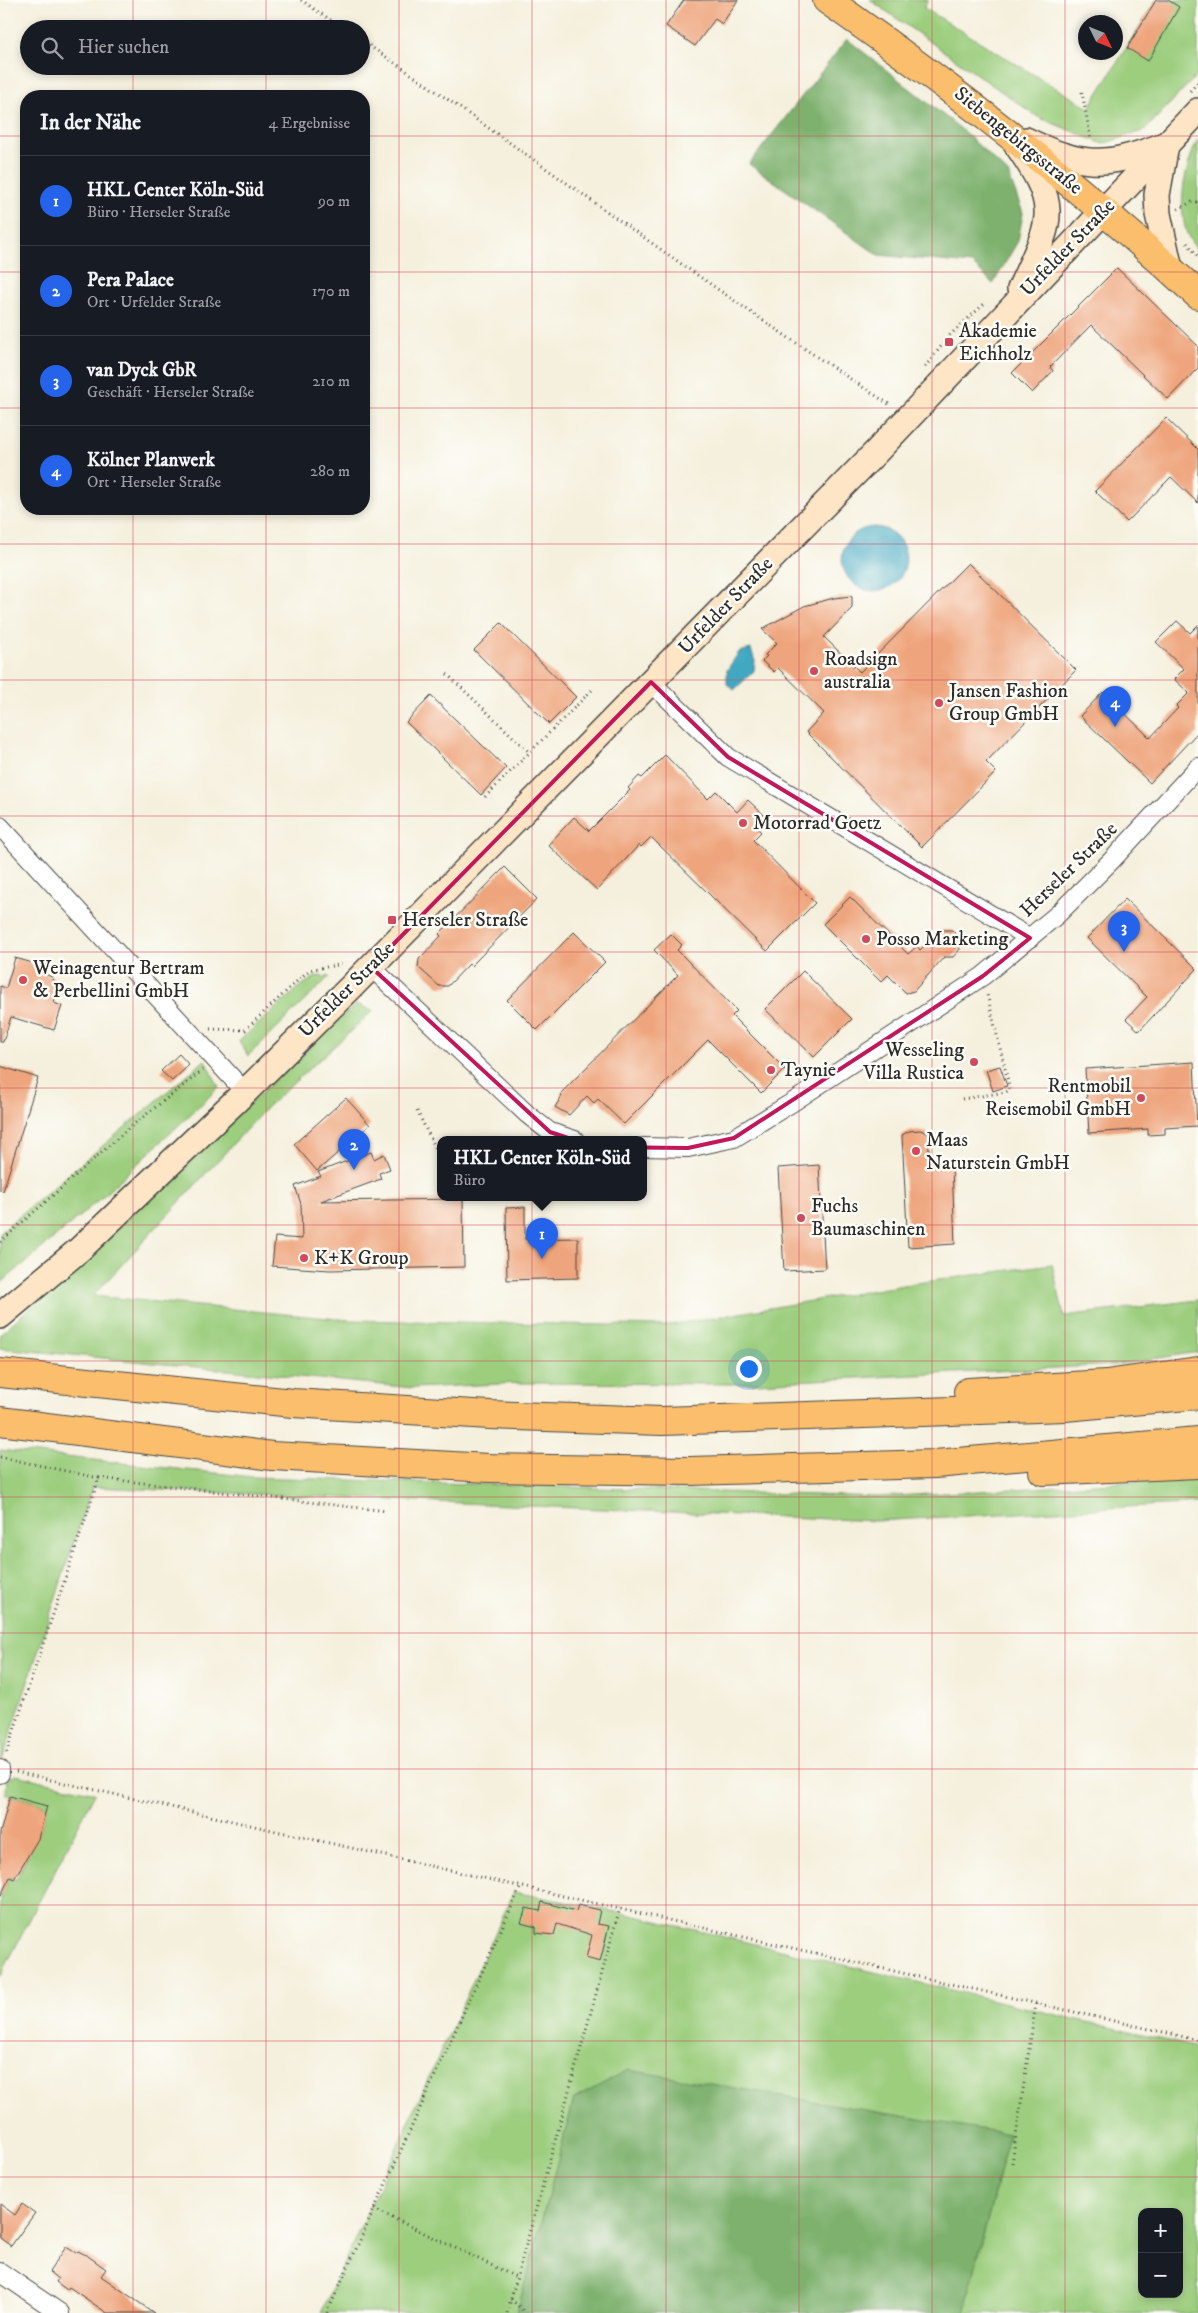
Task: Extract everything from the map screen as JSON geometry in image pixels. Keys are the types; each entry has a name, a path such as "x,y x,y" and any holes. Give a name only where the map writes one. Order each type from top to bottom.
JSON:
{"main road":[{"name":"Siebengebirgsstraße","path":"827,0 920,65 1007,131 1104,210 1198,296"},
{"name":"Urfelder Straße","path":"0,1316 80,1249 245,1092 371,967 878,450 1166,145 1192,103"},
{"path":"1007,131 1058,155 1095,162 1138,155 1166,145 1157,195 1158,214 1170,269"},
{"path":"1007,131 1040,180 1046,194 1047,211 1046,231 1012,307"},
{"path":"662,1421 728,1403 1106,1384 1198,1372"},
{"path":"0,1373 293,1403 490,1415 662,1421 1064,1407 1198,1396"},
{"path":"0,1421 272,1456 489,1468 690,1472 935,1464 1198,1441"},
{"path":"935,1464 1038,1472 1198,1464"}],"street":[{"path":"651,682 728,757 1030,938"},
{"name":"Herseler Straße","path":"647,1148 688,1148 734,1138 793,1102 983,976 1058,914 1112,860 1198,767"},
{"path":"0,826 245,1092"},
{"path":"371,967 527,1114 550,1132 562,1136"},
{"path":"0,2272 60,2313"}],"path":[{"path":"301,0 331,20"},
{"path":"370,46 820,359 893,406 911,414"},
{"path":"1192,103 1198,82"},
{"path":"1082,92 1092,144"},
{"path":"447,674 529,752"},
{"path":"485,797 592,690"},
{"path":"245,1030 309,970 352,961 371,967"},
{"path":"962,1099 1006,1092 1010,1089 983,976"},
{"path":"0,1242 129,1128 215,1060"},
{"path":"417,1111 437,1151"},
{"path":"0,1457 99,1478 387,1511"},
{"path":"99,1478 0,1770 620,1908 1198,2040"},
{"path":"327,2313 521,1886"},
{"path":"507,2313 620,1908"},
{"path":"1012,2163 1036,2003"},
{"path":"374,2209 516,2277"},
{"path":"510,2298 525,2313"}],"highlighted area":[{"path":"651,682 728,757 1030,938 983,976 734,1138 688,1148 595,1147 550,1132 371,967"}],"green space":[{"path":"870,0 928,0 924,8 1089,108 1119,60 1123,60 1123,53 1156,0 1198,0 1198,74 1145,130 1103,144 1038,117"},
{"path":"847,39 961,129 1008,173 1023,213 1018,241 993,284 972,264 878,255 749,164"},
{"path":"1198,140 1198,250 1190,240 1185,227 1183,197 1188,166"},
{"path":"317,976 329,977 248,1056 239,1041 302,985"},
{"path":"356,1004 373,1011 268,1106 93,1296 349,1320 664,1326 910,1284 1052,1264 1064,1316 1198,1300 1198,1352 1114,1365 736,1384 521,1383 413,1388 0,1348 0,1334 58,1283"},
{"path":"205,1060 219,1087 102,1197 0,1284 0,1232"},
{"path":"0,1450 253,1477 879,1497 1198,1478 1198,1503 876,1521 92,1487 2,1761"},
{"path":"16,1775 95,1793 0,1977 0,1888 6,1886 9,1877 16,1880 32,1847 15,1832 38,1838 47,1806 6,1794 7,1779"},
{"path":"514,1892 627,1914 1198,2048 1198,2313 964,2313 1009,2134 574,2099 517,2313 321,2313"},
{"path":"628,2070 1009,2134 964,2313 517,2313 574,2099"}],"water":[{"path":"874,527 886,529 897,536 904,547 906,559 904,571 897,582 886,589 874,591 862,589 851,582 844,571 842,559 844,547 851,536 862,529"},
{"path":"751,649 755,661 754,671 734,690 727,684 727,670 739,652"}],"building":[{"path":"684,0 738,0 722,24 715,19 695,46 666,26"},
{"path":"1156,0 1168,0 1179,7 1148,61 1127,48"},
{"path":"1117,268 1198,346 1198,368 1168,399 1091,325 1050,367 1053,371 1032,393 1012,373"},
{"path":"1166,418 1198,449 1198,503 1171,477 1127,522 1095,491"},
{"name":"Jansen Fashion Group GmbH","path":"968,563 1076,670 986,762 996,772 922,847 806,732 824,713 778,668 774,672 762,661 767,656 765,655 777,643 762,629 804,606 834,598 852,596 852,608 824,637 860,672"},
{"path":"1177,621 1190,633 1198,625 1198,732 1150,783 1080,716 1103,692 1150,738 1178,708 1176,706 1189,693 1174,679 1184,669 1156,642"},
{"path":"501,623 576,697 549,724 474,650"},
{"path":"431,696 506,768 481,795 406,722"},
{"path":"665,755 708,799 716,791 737,812 748,800 767,818 757,828 761,832 753,840 815,903 767,951 651,837 641,847 639,845 597,890 548,845 574,817 589,831 630,790 628,788 639,776 642,778"},
{"path":"505,867 537,899 471,966 469,964 448,986 439,986 418,967 419,959 441,936 439,934"},
{"name":"Posso Marketing","path":"850,897 908,954 917,946 920,950 941,930 952,930 960,938 960,949 953,957 944,957 914,991 906,993 888,975 881,982 823,924"},
{"path":"1125,899 1197,969 1139,1031 1126,1019 1147,997 1087,938"},
{"path":"574,932 605,962 537,1030 507,1000"},
{"path":"671,934 682,945 677,950 737,1011 732,1016 785,1069 761,1093 708,1040 624,1124 598,1099 594,1103 587,1096 569,1115 555,1107 562,1096 560,1094 678,975 654,950"},
{"path":"15,958 40,965 38,972 52,977 58,988 54,1003 62,1006 54,1030 11,1017 3,1042 0,1042 0,986 6,988"},
{"path":"803,971 852,1019 814,1057 765,1009"},
{"path":"179,1054 189,1065 172,1081 161,1071"},
{"name":"Rentmobil Reisemobil GmbH","path":"1194,1062 1197,1126 1165,1128 1165,1134 1148,1135 1148,1129 1089,1133 1085,1069"},
{"path":"0,1066 38,1078 3,1191 0,1190"},
{"path":"1000,1066 1007,1086 993,1091 986,1070"},
{"path":"346,1098 370,1125 317,1171 294,1144"},
{"path":"920,1130 928,1133 930,1167 952,1165 955,1244 908,1247 902,1135 909,1131"},
{"path":"371,1152 374,1159 384,1154 390,1169 379,1173 381,1179 321,1201 437,1199 437,1201 463,1201 464,1267 330,1270 272,1266 275,1237 302,1239 301,1204 295,1186 321,1176 318,1172"},
{"name":"Fuchs Baumaschinen","path":"819,1165 825,1269 784,1271 778,1168"},
{"path":"525,1207 525,1239 578,1238 578,1278 507,1280 506,1208"},
{"path":"10,1796 47,1806 38,1839 14,1879 10,1877 0,1897 0,1833"},
{"path":"542,1902 576,1911 578,1905 600,1910 597,1924 609,1926 600,1962 586,1958 592,1935 557,1924 554,1935 536,1933 536,1927 521,1923 526,1908 540,1911"},
{"path":"0,2204 15,2215 22,2204 35,2213 11,2246 0,2238"},
{"path":"66,2247 76,2253 78,2251 88,2256 106,2269 101,2276 154,2313 107,2313 69,2287 67,2290 56,2282 58,2279 49,2272"}],"place":[{"name":"Akademie Eichholz","path":"949,342"},
{"name":"Roadsign australia","path":"814,671"},
{"name":"Jansen Fashion Group GmbH","path":"939,703"},
{"name":"Kölner Planwerk","path":"1115,727"},
{"name":"Motorrad Goetz","path":"743,823"},
{"name":"Herseler Straße","path":"392,920"},
{"name":"Posso Marketing","path":"866,939"},
{"name":"van Dyck GbR","path":"1124,952"},
{"name":"Weinagentur Bertram & Perbellini GmbH","path":"23,980"},
{"name":"Wesseling Villa Rustica","path":"974,1062"},
{"name":"Taynie","path":"771,1070"},
{"name":"Rentmobil Reisemobil GmbH","path":"1141,1098"},
{"name":"Maas Naturstein GmbH","path":"916,1151"},
{"name":"Pera Palace","path":"354,1170"},
{"name":"Fuchs Baumaschinen","path":"801,1218"},
{"name":"K+K Group","path":"304,1258"},
{"name":"HKL Center Köln-Süd","path":"542,1259"}]}
